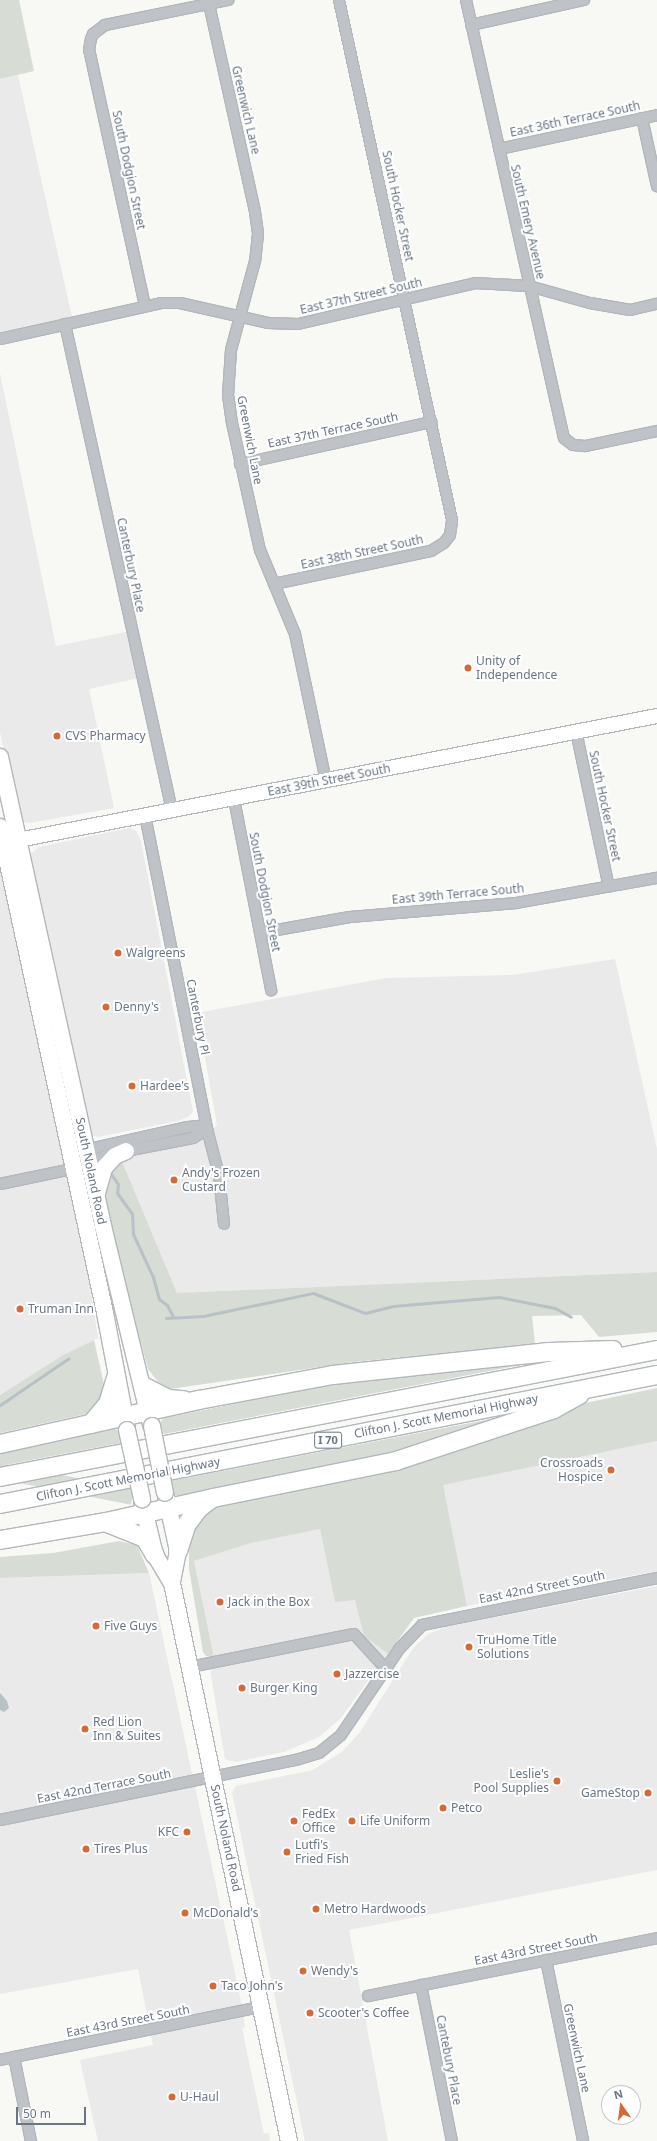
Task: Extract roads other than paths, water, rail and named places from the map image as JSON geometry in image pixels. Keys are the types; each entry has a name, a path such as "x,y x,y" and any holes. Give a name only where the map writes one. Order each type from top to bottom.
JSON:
{"highway":[{"path":"0,1444 91,1424 126,1424 150,1418 198,1400 333,1375 405,1366 549,1352 657,1349"},
{"name":"Clifton J. Scott Memorial Highway","path":"0,1477 657,1349"},
{"name":"Clifton J. Scott Memorial Highway","path":"0,1504 657,1375"},
{"path":"91,1424 105,1409 112,1396 116,1377"},
{"path":"143,1386 168,1399 198,1400"},
{"path":"0,1540 106,1522 144,1507 168,1501 213,1498 396,1461 554,1409 592,1388"},
{"path":"178,1550 187,1524 199,1508 213,1498"},
{"path":"106,1522 145,1538 155,1555"}],"main road":[{"name":"East 39th Street South","path":"7,842 657,716"},
{"name":"South Noland Road","path":"0,757 7,842 71,1161 105,1313 116,1377 155,1555 172,1583 289,2141"},
{"name":"South Noland Road","path":"0,827 7,842 87,1155 143,1386 178,1550 172,1583"},
{"path":"96,1196 104,1168 116,1156 126,1151"}],"street":[{"path":"209,4 228,0"},
{"name":"South Hocker Street","path":"340,0 452,520 450,535"},
{"name":"South Emery Avenue","path":"466,0 564,438 573,445 585,446 657,431"},
{"path":"471,25 584,0"},
{"name":"South Dodgion Street","path":"145,306 89,50 91,39 93,34 106,25 209,4"},
{"name":"Greenwich Lane","path":"209,4 255,212 258,234 255,261 231,350 228,395 240,464 260,550 295,634 326,781"},
{"name":"East 36th Terrace South","path":"499,149 657,115"},
{"path":"642,118 657,186"},
{"name":"East 37th Street South","path":"0,339 145,306 180,304 268,323 298,324 476,283 529,286 590,303 630,310 657,304"},
{"name":"Canterbury Place","path":"65,324 172,811"},
{"name":"East 37th Terrace South","path":"240,464 431,422"},
{"name":"East 38th Street South","path":"274,584 431,551 444,543 450,535"},
{"name":"South Hocker Street","path":"576,731 609,887"},
{"name":"South Dodgion Street","path":"234,799 271,990"},
{"name":"Canterbury Pl","path":"145,815 207,1129 219,1175 224,1224"},
{"name":"East 39th Terrace South","path":"260,933 350,917 516,903 657,878"},
{"path":"0,1184 87,1155 188,1127 199,1126 207,1129"},
{"path":"71,1161 87,1155 126,1151 193,1138 207,1129"},
{"name":"East 42nd Street South","path":"385,1668 422,1625 657,1578"},
{"path":"190,1667 354,1634 385,1668"},
{"name":"East 42nd Terrace South","path":"0,1820 296,1760 319,1753 341,1735 385,1668"},
{"name":"East 43rd Street South","path":"368,1996 657,1938"},
{"name":"Greenwich Lane","path":"546,1960 583,2141"},
{"name":"Cantebury Place","path":"421,1985 452,2141"},
{"name":"East 43rd Street South","path":"0,2060 261,2007"},
{"path":"14,2057 30,2141"}],"waterway":[{"path":"111,1174 118,1184 117,1193 132,1214 133,1234 153,1277 159,1299 167,1305 173,1317"},
{"path":"166,1318 203,1316 313,1293 365,1313 393,1306 499,1297 555,1308 571,1317"},
{"path":"0,1405 69,1358"}],"place":[{"name":"Unity of Independence","path":"468,668"},
{"name":"CVS Pharmacy","path":"57,736"},
{"name":"Walgreens","path":"118,953"},
{"name":"Denny's","path":"106,1007"},
{"name":"Hardee's","path":"132,1086"},
{"name":"Andy's Frozen Custard","path":"174,1180"},
{"name":"Truman Inn","path":"20,1309"},
{"name":"Crossroads Hospice","path":"611,1470"},
{"name":"Jack in the Box","path":"220,1602"},
{"name":"Five Guys","path":"96,1626"},
{"name":"TruHome Title Solutions","path":"469,1647"},
{"name":"Jazzercise","path":"337,1674"},
{"name":"Burger King","path":"242,1688"},
{"name":"Red Lion Inn & Suites","path":"85,1729"},
{"name":"Leslie's Pool Supplies","path":"557,1781"},
{"name":"GameStop","path":"648,1793"},
{"name":"Petco","path":"443,1808"},
{"name":"FedEx Office","path":"294,1821"},
{"name":"Life Uniform","path":"352,1821"},
{"name":"KFC","path":"187,1832"},
{"name":"Tires Plus","path":"86,1849"},
{"name":"Lutfi's Fried Fish","path":"287,1852"},
{"name":"Metro Hardwoods","path":"316,1909"},
{"name":"McDonald's","path":"185,1913"},
{"name":"Wendy's","path":"303,1971"},
{"name":"Taco John's","path":"213,1986"},
{"name":"Scooter's Coffee","path":"310,2013"},
{"name":"U-Haul","path":"172,2097"}]}
